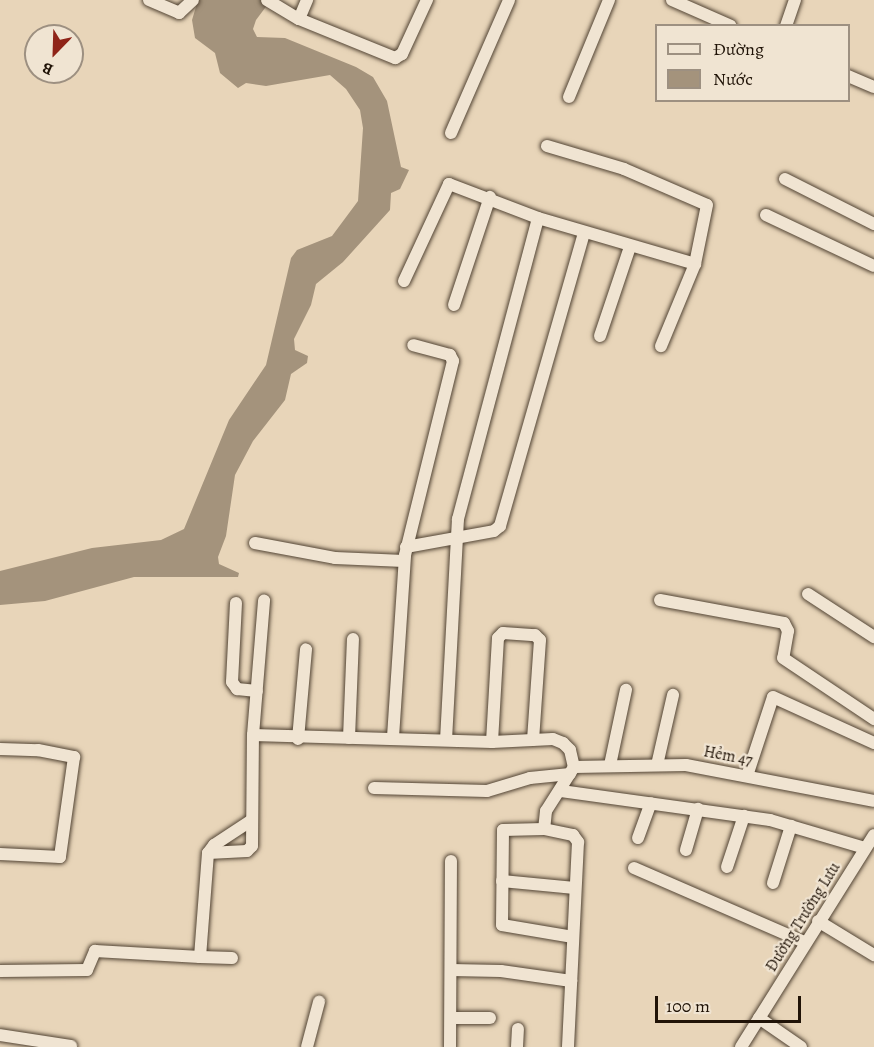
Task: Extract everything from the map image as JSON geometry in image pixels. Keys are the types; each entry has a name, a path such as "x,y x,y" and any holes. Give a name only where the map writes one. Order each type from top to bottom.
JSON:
{"street":[{"path":"149,0 180,13 193,0"},
{"path":"267,0 299,19 395,58 402,54 428,0"},
{"path":"299,19 307,0"},
{"path":"451,133 509,0"},
{"path":"569,97 609,0"},
{"path":"672,0 726,24"},
{"path":"787,24 795,0"},
{"path":"850,76 874,87"},
{"path":"547,146 624,169 707,206 695,264 661,346"},
{"path":"785,179 874,224"},
{"path":"404,281 446,187 456,185 584,234 695,264"},
{"path":"454,305 490,197"},
{"path":"766,215 874,266"},
{"path":"446,740 454,540 538,218"},
{"path":"406,547 454,540 494,531 500,526 584,234"},
{"path":"600,336 630,247"},
{"path":"393,737 406,547 453,361 450,355 413,345"},
{"path":"255,543 335,558 404,563"},
{"path":"808,594 874,637"},
{"path":"208,853 251,849 253,735 264,600"},
{"path":"660,600 784,623 788,630 783,658 874,719"},
{"path":"236,603 232,682 237,689 256,691"},
{"path":"492,742 498,638 503,633 535,635 540,640 533,740"},
{"path":"349,738 353,639"},
{"path":"298,739 306,649"},
{"path":"610,765 626,690"},
{"path":"657,765 673,695"},
{"path":"747,776 773,697 874,743"},
{"path":"253,735 298,739 393,737 492,742 553,739 563,742 570,750 572,771 546,811 544,829"},
{"path":"0,749 38,750 73,759 60,857 0,854"},
{"name":"Hẻm 47","path":"374,788 487,791 530,778 610,765 686,765 874,801"},
{"path":"561,791 744,816 791,826 865,848"},
{"path":"638,838 651,803"},
{"path":"686,850 698,810"},
{"path":"200,957 208,853 214,845 253,814"},
{"path":"726,867 744,816"},
{"path":"773,883 791,826"},
{"path":"568,1047 573,937 575,888 576,838 544,829 503,830 504,928 573,937"},
{"name":"Đường Trường Lưu","path":"741,1047 804,942 874,835"},
{"path":"450,1047 451,861"},
{"path":"634,868 804,942"},
{"path":"502,881 575,888"},
{"path":"818,921 874,955"},
{"path":"0,971 87,970 95,951 232,958"},
{"path":"451,970 501,971 571,981"},
{"path":"307,1047 320,1002"},
{"path":"451,1018 490,1018"},
{"path":"759,1018 801,1047"},
{"path":"517,1047 518,1029"},
{"path":"0,1035 71,1046"}],"water":[{"path":"198,0 271,0 256,20 253,29 257,37 285,38 356,67 373,77 387,101 401,167 409,170 400,189 391,193 390,210 343,262 316,284 311,305 294,339 295,350 308,356 307,363 291,374 285,400 253,441 235,475 226,536 218,557 219,564 239,573 238,577 134,577 45,601 0,605 0,571 92,548 161,540 184,529 229,420 266,365 291,258 297,250 332,236 358,201 363,128 360,110 346,89 330,75 266,86 246,83 238,88 220,73 215,53 195,38 192,20"}]}
